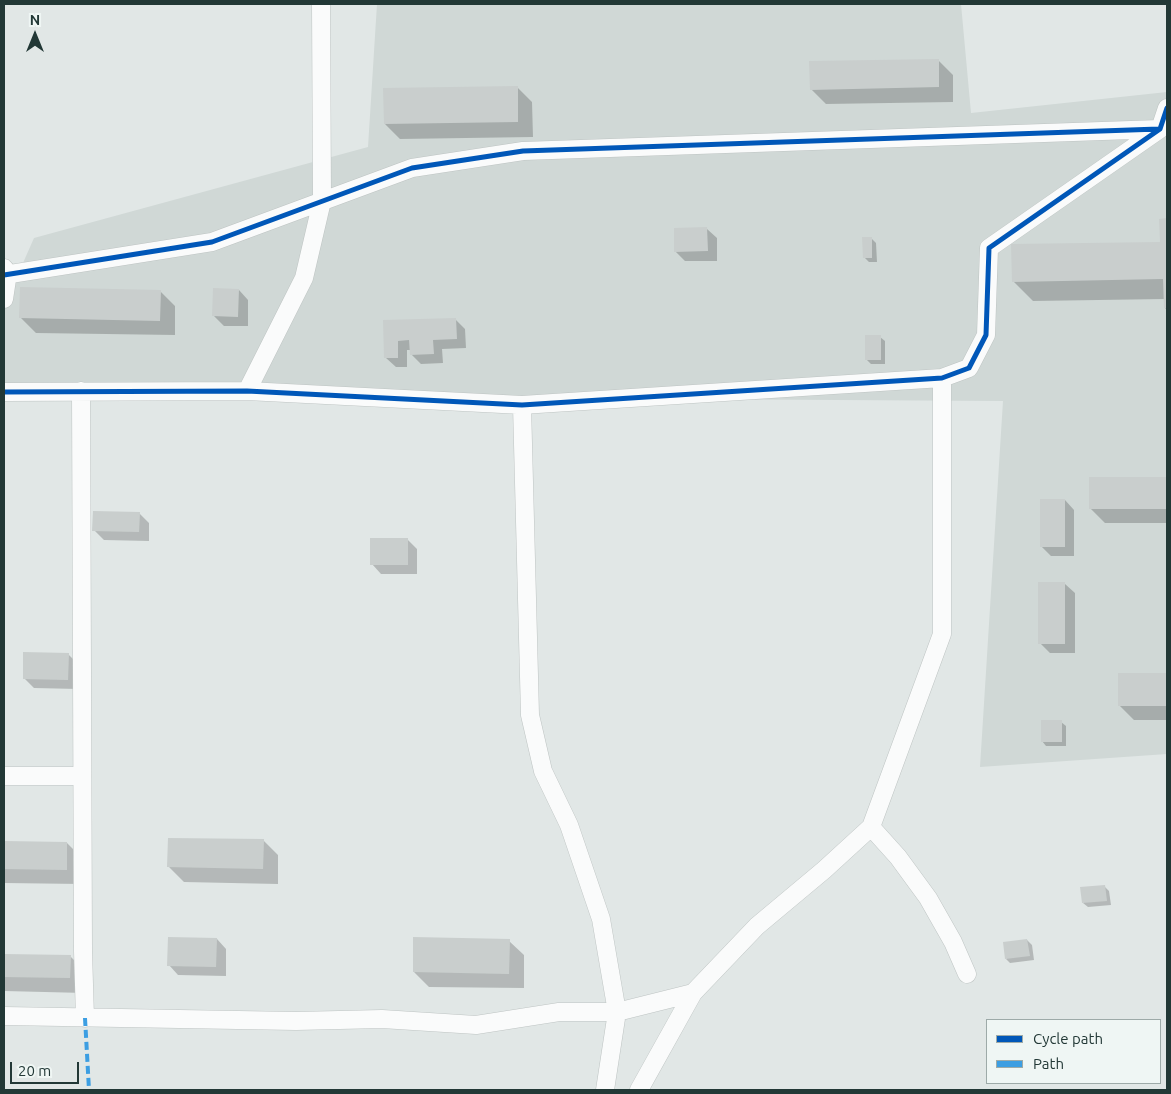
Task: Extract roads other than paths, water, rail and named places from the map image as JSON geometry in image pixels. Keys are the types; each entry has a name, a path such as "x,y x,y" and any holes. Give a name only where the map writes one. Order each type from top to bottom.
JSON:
{"street":[{"path":"247,391 304,278 322,201 321,4"},
{"path":"4,392 247,391 522,405 942,378 969,368 986,335 989,248 1160,129 1167,108"},
{"path":"4,299 5,272 212,242 412,168 523,150 1160,129"},
{"path":"639,1090 693,993 757,926 824,870 871,827 942,634 942,378"},
{"path":"81,391 84,1018"},
{"path":"522,405 530,715 543,771 569,826 601,919 617,1012 605,1090"},
{"path":"4,776 82,776"},
{"path":"871,827 898,857 928,898 953,942 967,974"},
{"path":"4,1016 296,1021 382,1019 476,1025 559,1012 617,1012 693,993"}]}
